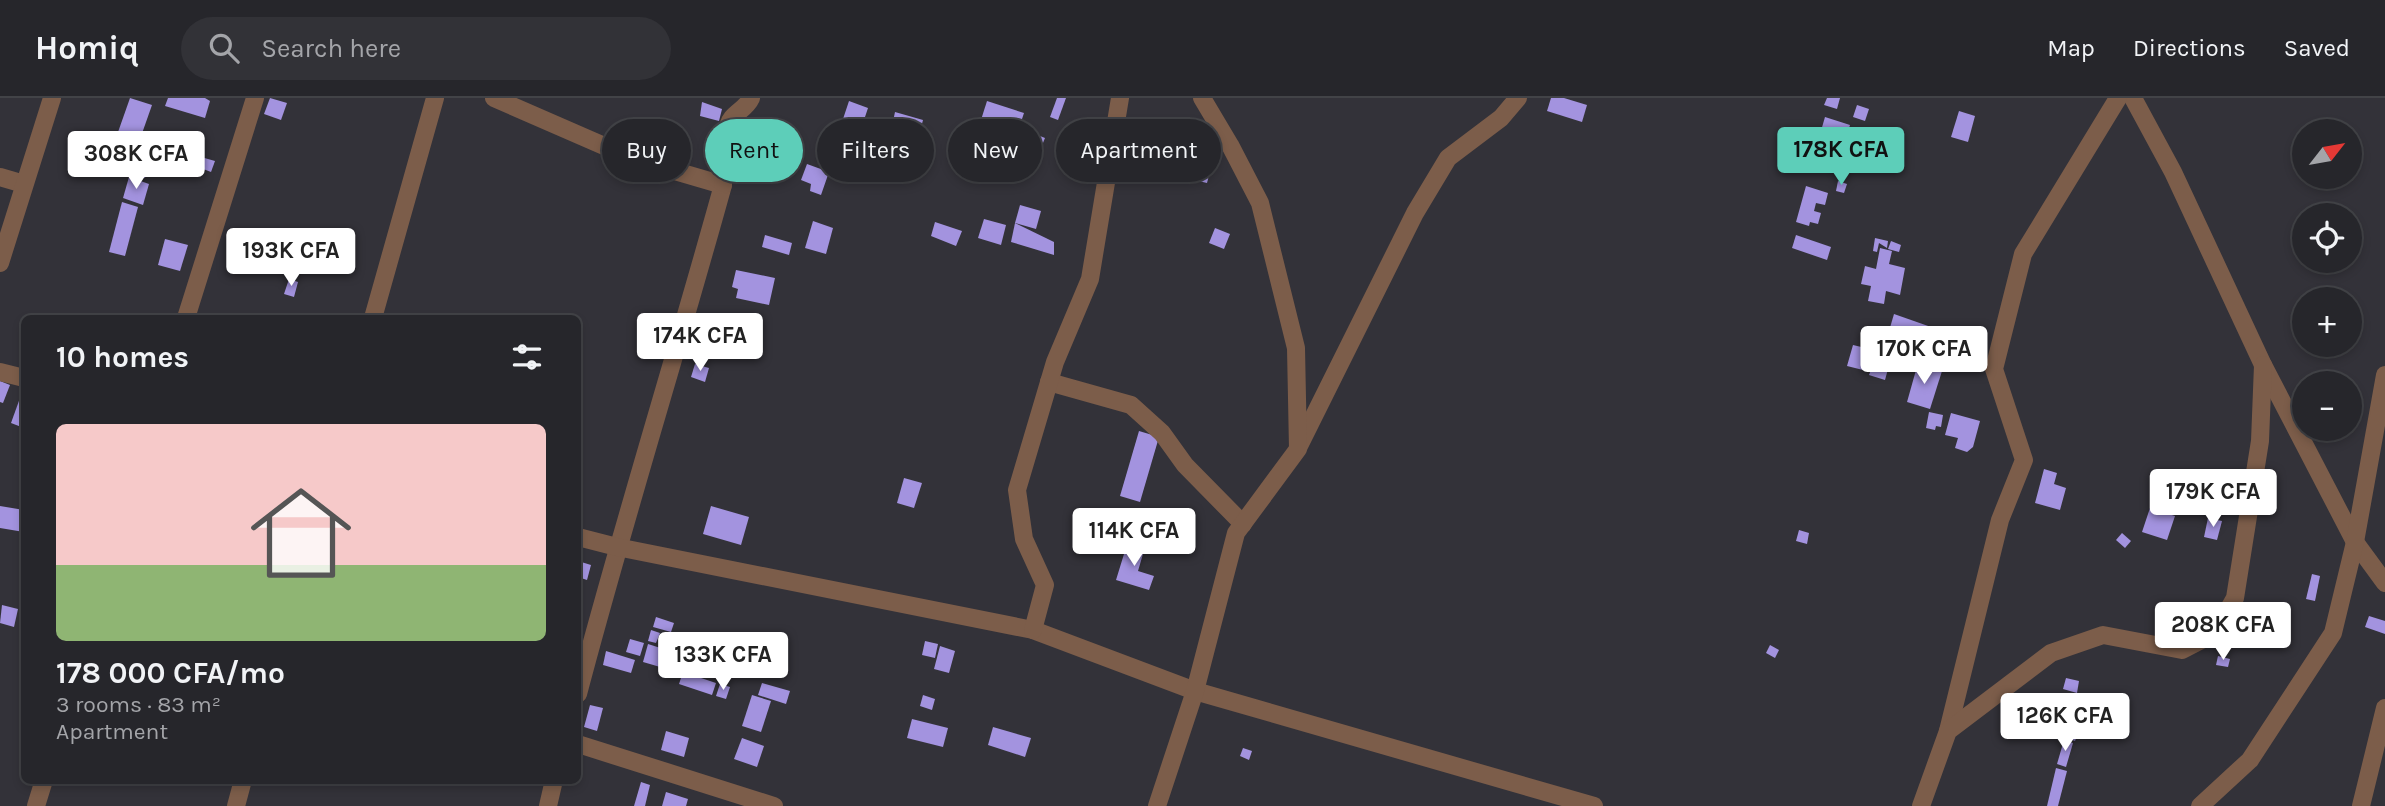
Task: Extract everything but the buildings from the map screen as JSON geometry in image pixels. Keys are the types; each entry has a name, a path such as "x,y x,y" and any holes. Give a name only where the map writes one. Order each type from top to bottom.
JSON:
{"street":[{"path":"0,263 52,98"},
{"path":"187,315 255,98"},
{"path":"374,315 435,98"},
{"path":"494,98 634,159 723,185"},
{"path":"581,683 617,547 723,185 730,120 751,98"},
{"path":"1033,630 1045,584 1024,539 1017,491 1055,362 1090,279 1120,98"},
{"path":"1202,98 1260,203 1296,348 1298,449"},
{"path":"1157,806 1195,691 1236,533 1298,449 1415,213 1448,158 1501,118 1518,98"},
{"path":"1921,806 1948,731 2000,520 2024,460 1994,369 2023,254 2118,98"},
{"path":"2133,98 2173,173 2263,365 2355,542 2385,583"},
{"path":"0,177 24,184"},
{"path":"1948,731 2051,653 2103,635 2182,650 2216,633 2235,598 2260,441 2263,365"},
{"path":"0,372 21,377"},
{"path":"2200,806 2250,760 2333,633 2355,542 2385,375"},
{"path":"1049,382 1131,405 1163,433 1185,465 1243,524"},
{"path":"581,538 1033,630 1195,691 1594,806"},
{"path":"2361,806 2385,708"},
{"path":"581,745 763,804"},
{"path":"36,806 43,784"},
{"path":"236,806 242,784"},
{"path":"548,806 553,784"}]}
